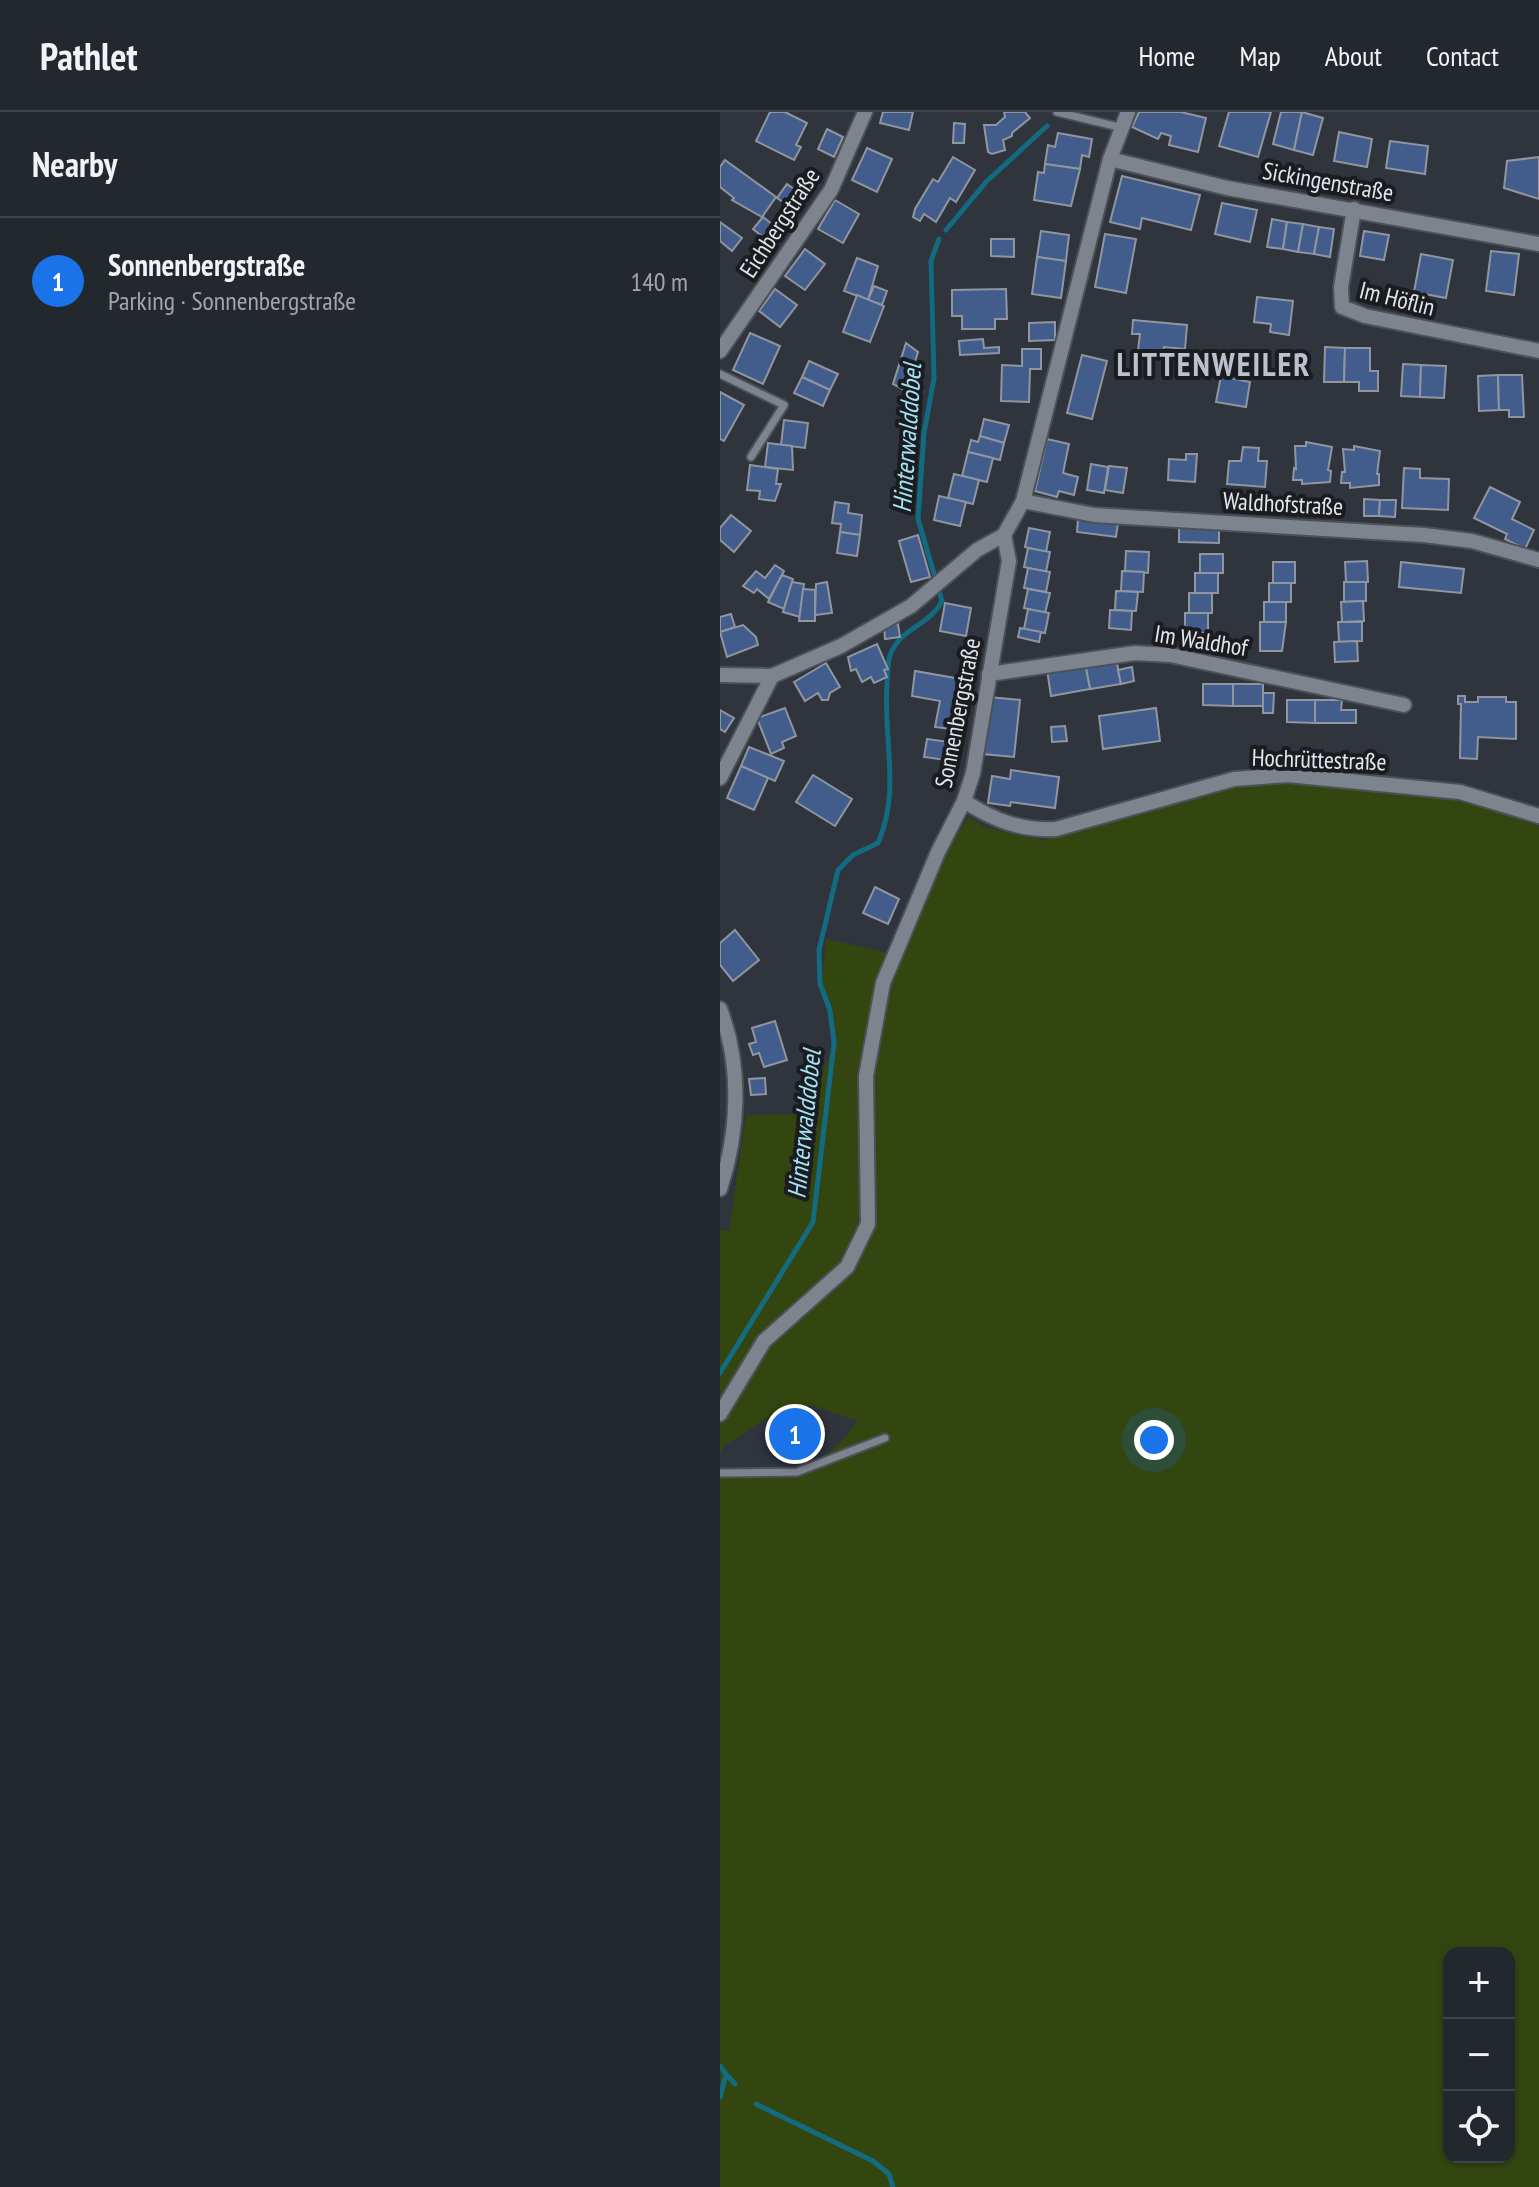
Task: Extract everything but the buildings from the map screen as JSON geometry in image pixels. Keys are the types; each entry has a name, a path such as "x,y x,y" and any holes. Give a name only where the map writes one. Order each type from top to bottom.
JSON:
{"street":[{"name":"Eichbergstraße","path":"720,351 831,190 865,112"},
{"path":"720,675 772,676 841,646 930,593 977,550 1004,535 1023,501 1110,159 1128,112"},
{"name":"Sickingenstraße","path":"1110,159 1227,188 1539,244"},
{"name":"Im Höflin","path":"1354,209 1341,287 1342,307 1365,316 1539,351"},
{"name":"Waldhofstraße","path":"1023,501 1094,515 1424,535 1472,541 1539,560"},
{"name":"Sonnenbergstraße","path":"720,1414 764,1341 847,1267 868,1224 866,1076 883,983 938,852 964,801 973,773 1009,561 1004,535"},
{"name":"Im Waldhof","path":"989,674 1135,653 1170,655 1404,705"},
{"path":"720,778 772,676"},
{"name":"Hochrüttestraße","path":"964,801 995,821 1040,830 1056,829 1234,779 1288,775 1460,792 1539,816"},
{"path":"720,1009 729,1032 736,1084 728,1164 720,1189"}],"lane":[{"path":"1057,112 1123,128"},
{"path":"720,374 784,405 751,457"},
{"path":"720,1473 797,1472 885,1438"}],"green space":[{"path":"1279,782 1444,798 1508,814 1539,826 1539,2187 720,2187 720,1473 782,1472 813,1464 842,1440 858,1421 814,1406 786,1405 723,1447 720,1454 720,1230 729,1231 746,1115 803,1114 836,1041 833,1009 822,984 826,939 902,956 944,852 969,817 986,828 1045,840 1163,802 1231,787"}],"waterway":[{"name":"Hinterwalddobel","path":"946,230 987,181 1047,126"},
{"name":"Hinterwalddobel","path":"720,1373 813,1222 834,1043 830,1010 820,984 819,950 838,870 853,855 878,843 885,823 890,784 886,704 890,656 902,638 930,616 942,601 918,519 924,433 934,378 931,261 939,239"},
{"path":"720,2066 726,2074 720,2097"},
{"path":"726,2074 735,2084"},
{"path":"756,2104 873,2161 889,2174 893,2187"}],"place":[{"name":"Sonnenbergstraße","path":"795,1434"}],"district":[{"name":"LITTENWEILER","path":"1214,365"}]}
